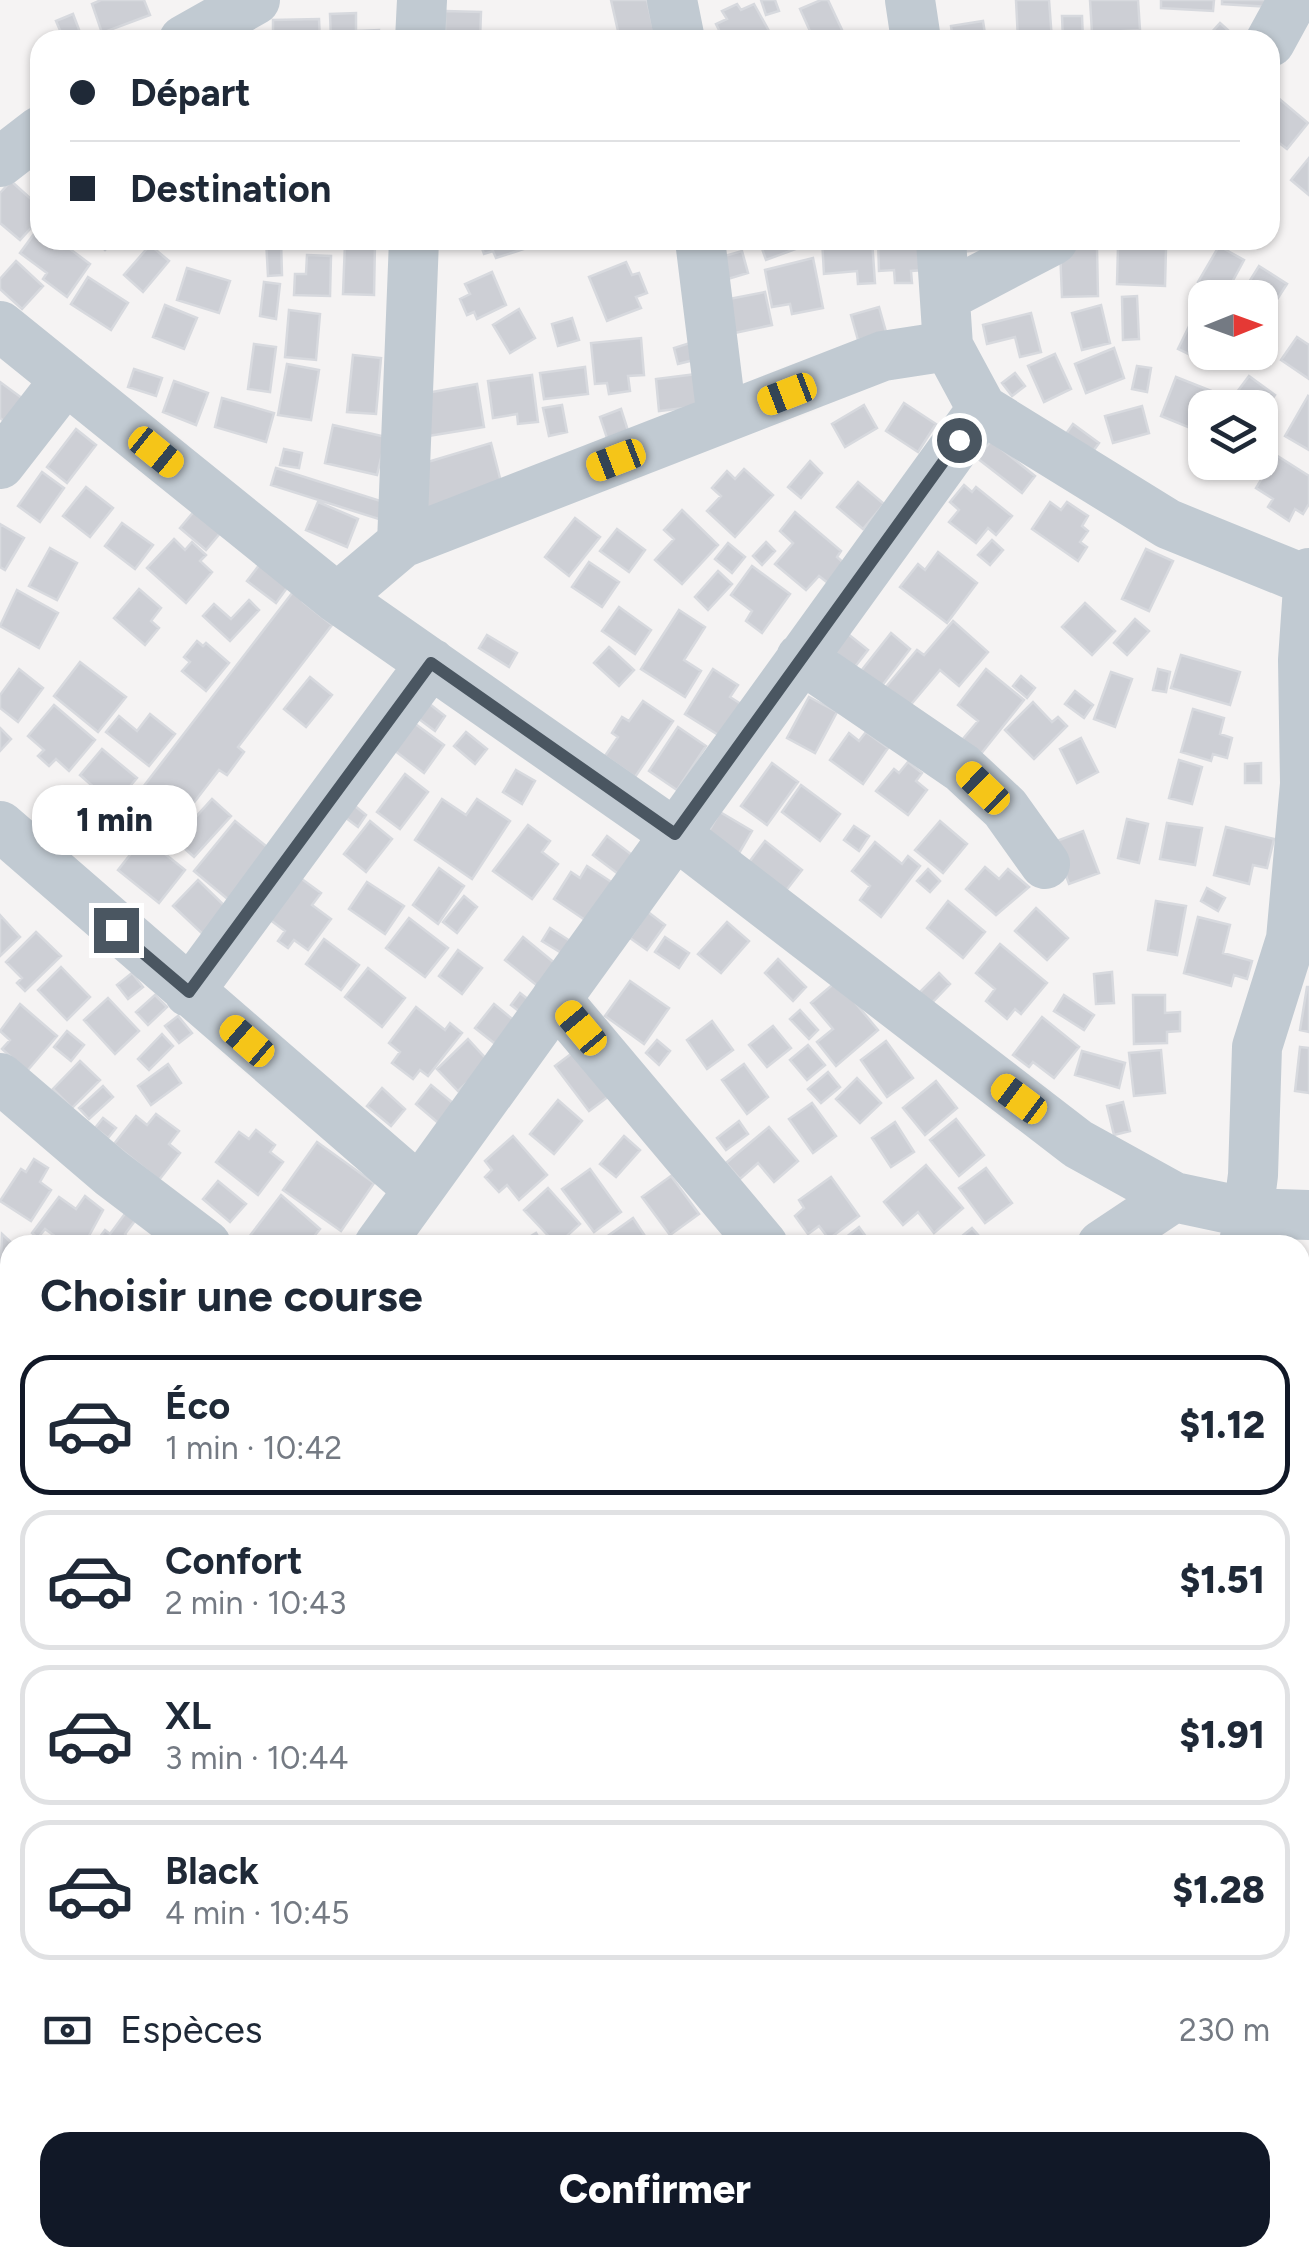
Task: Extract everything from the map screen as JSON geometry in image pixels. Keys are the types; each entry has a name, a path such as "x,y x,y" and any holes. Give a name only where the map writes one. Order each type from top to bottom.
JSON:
{"street":[{"path":"202,30 255,0"},
{"path":"420,30 422,0"},
{"path":"672,0 678,30"},
{"path":"910,0 914,30"},
{"path":"1277,30 1293,0"},
{"path":"0,162 30,139"},
{"path":"402,543 414,250"},
{"path":"701,250 722,418"},
{"path":"943,250 948,346 982,409 1168,524 1308,576 1305,784 1291,938 1257,1048 1246,1229"},
{"path":"946,296 1033,250"},
{"path":"0,326 337,598 675,834 1078,1144 1174,1197 1246,1229 1309,1215"},
{"path":"337,598 402,543 883,356 948,346"},
{"path":"0,464 66,380"},
{"path":"386,1235 982,409"},
{"path":"802,658 962,768 1005,808 1045,864"},
{"path":"189,992 431,663"},
{"path":"0,826 419,1189"},
{"path":"556,999 755,1235"},
{"path":"0,1078 111,1173 193,1235"},
{"path":"1117,1235 1174,1197"}],"building":[{"path":"101,0 144,0 150,15 101,30 92,4"},
{"path":"611,0 647,0 654,30 618,30"},
{"path":"761,0 775,0 779,11 766,15"},
{"path":"828,0 842,30 809,30 800,9"},
{"path":"1016,0 1049,0 1051,30 1018,30"},
{"path":"1090,0 1138,0 1140,30 1092,30"},
{"path":"1161,0 1214,0 1213,11 1161,8"},
{"path":"1222,0 1270,0 1270,7 1222,4"},
{"path":"737,4 741,10 754,4 768,30 719,30 716,24 727,19 722,11"},
{"path":"445,11 481,12 480,30 445,30"},
{"path":"356,13 356,30 331,30 330,14"},
{"path":"73,14 79,30 60,30 56,21"},
{"path":"1062,16 1082,16 1083,30 1063,30"},
{"path":"319,19 320,30 273,30 273,20"},
{"path":"983,21 984,30 952,30 951,26"},
{"path":"1280,100 1308,123 1287,149 1280,144"},
{"path":"1309,158 1309,195 1291,180"},
{"path":"11,181 30,198 30,229 20,240 0,223 0,193"},
{"path":"30,239 30,250 71,250 90,264 67,297 43,279 47,273 20,253"},
{"path":"146,250 156,250 169,261 143,292 124,275"},
{"path":"267,250 281,250 282,275 268,276"},
{"path":"345,250 375,250 374,295 343,294"},
{"path":"483,250 521,250 496,258 493,251 484,254"},
{"path":"762,250 793,250 766,260"},
{"path":"823,250 873,250 875,283 858,284 857,271 824,274"},
{"path":"878,250 923,250 924,270 911,271 912,283 895,283 894,270 879,271"},
{"path":"1060,250 1097,250 1098,296 1062,297"},
{"path":"1118,250 1166,250 1165,286 1117,284"},
{"path":"1217,250 1226,250 1244,260 1233,280 1199,280"},
{"path":"742,251 748,273 728,279 721,257"},
{"path":"307,255 331,256 330,296 294,295 295,274 306,274"},
{"path":"813,258 823,308 792,314 790,304 772,307 765,270"},
{"path":"16,261 43,286 22,309 0,289 0,279"},
{"path":"626,262 632,275 639,273 647,293 636,297 641,308 607,321 589,277"},
{"path":"1259,266 1287,284 1278,298 1278,280 1250,280"},
{"path":"187,268 230,281 219,313 177,300"},
{"path":"492,272 506,305 477,319 474,312 467,315 460,299 470,294 465,284"},
{"path":"88,277 128,303 111,330 71,304"},
{"path":"264,282 280,284 276,319 260,316"},
{"path":"765,292 772,325 730,334 724,300"},
{"path":"1137,296 1139,339 1123,340 1122,297"},
{"path":"165,305 197,318 184,349 153,337"},
{"path":"1101,305 1110,343 1082,350 1072,313"},
{"path":"879,307 886,332 858,340 851,315"},
{"path":"519,309 535,338 510,353 493,325"},
{"path":"289,310 320,314 316,360 285,357"},
{"path":"1031,313 1041,352 1020,357 1015,337 987,344 983,325"},
{"path":"572,318 579,340 558,346 552,324"},
{"path":"1188,328 1188,354 1178,349"},
{"path":"1297,337 1309,345 1309,379 1281,360"},
{"path":"641,338 644,375 628,376 630,391 609,394 607,383 595,384 591,343"},
{"path":"693,342 698,359 678,364 674,348"},
{"path":"254,344 276,347 270,392 248,389"},
{"path":"1114,348 1124,378 1086,393 1075,364"},
{"path":"1055,354 1071,389 1044,402 1028,366"},
{"path":"353,355 381,358 376,414 347,412"},
{"path":"287,364 319,370 311,420 278,415"},
{"path":"1137,366 1151,368 1147,392 1132,389"},
{"path":"585,367 588,394 544,399 540,373"},
{"path":"134,369 162,378 156,396 128,387"},
{"path":"1015,373 1025,386 1012,396 1002,383"},
{"path":"697,374 701,406 659,411 656,379"},
{"path":"532,375 538,422 518,424 517,414 493,418 488,381"},
{"path":"1249,376 1268,390 1238,390"},
{"path":"1176,377 1209,390 1188,390 1188,427 1161,416"},
{"path":"174,381 208,393 196,425 163,412"},
{"path":"0,382 30,404 13,428 0,418"},
{"path":"477,384 484,427 428,436 421,394"},
{"path":"1309,397 1309,450 1285,436"},
{"path":"222,398 274,413 266,442 215,427"},
{"path":"904,403 936,424 918,452 886,431"},
{"path":"562,405 567,432 549,436 543,408"},
{"path":"864,405 877,428 845,447 832,424"},
{"path":"1142,406 1149,433 1113,443 1105,416"},
{"path":"621,409 630,437 609,444 600,417"},
{"path":"1073,424 1099,443 1089,457 1063,438"},
{"path":"333,425 386,437 377,475 325,463"},
{"path":"76,429 96,445 67,483 47,467"},
{"path":"991,441 1035,476 1022,493 977,458"},
{"path":"491,443 503,490 420,516 421,464"},
{"path":"284,449 302,453 299,468 280,465"},
{"path":"1278,456 1309,476 1309,504 1303,514 1295,509 1289,521 1268,507 1273,499 1256,488 1261,480 1278,480"},
{"path":"810,461 822,473 801,498 788,487"},
{"path":"276,468 387,503 382,520 271,485"},
{"path":"744,469 773,495 735,537 707,511 721,496 712,488 727,471 735,479"},
{"path":"42,472 64,488 40,522 18,506"},
{"path":"858,482 884,504 863,529 837,507"},
{"path":"964,485 972,492 976,487 1012,516 996,535 988,528 976,543 949,522 959,510 950,502"},
{"path":"86,487 113,508 90,537 63,516"},
{"path":"318,502 358,519 347,547 306,530"},
{"path":"1050,502 1061,510 1067,502 1088,516 1082,526 1088,531 1080,542 1087,547 1078,561 1032,529"},
{"path":"196,509 222,531 206,550 180,528"},
{"path":"682,510 718,545 682,584 655,560 674,539 664,530"},
{"path":"795,512 841,551 837,557 845,564 828,583 819,576 806,590 775,564 793,543 780,531"},
{"path":"575,518 600,537 569,576 545,557"},
{"path":"122,523 153,545 135,569 105,546"},
{"path":"0,524 24,538 5,570 0,567"},
{"path":"617,529 645,550 629,572 600,551"},
{"path":"174,539 185,550 192,542 206,555 200,561 212,572 186,603 147,568"},
{"path":"992,540 1003,550 990,565 978,555"},
{"path":"766,542 775,551 762,565 753,556"},
{"path":"728,543 745,557 732,573 715,559"},
{"path":"50,548 77,563 57,600 29,586"},
{"path":"1146,549 1173,561 1149,611 1122,599"},
{"path":"938,552 977,583 947,623 900,587 918,564 925,570"},
{"path":"589,562 619,582 602,607 572,587"},
{"path":"260,564 289,585 276,603 247,581"},
{"path":"752,566 790,594 762,633 746,621 752,611 731,595"},
{"path":"718,571 732,584 708,610 695,597"},
{"path":"296,588 303,602 332,625 238,747 244,752 227,775 219,770 169,835 130,804"},
{"path":"139,589 161,608 151,621 159,628 145,645 114,618"},
{"path":"17,590 58,613 39,648 0,626"},
{"path":"249,600 259,610 230,641 203,616 214,604 231,619"},
{"path":"1085,603 1115,631 1092,655 1062,627"},
{"path":"619,607 651,630 635,654 602,631"},
{"path":"679,610 705,627 684,660 701,671 685,697 641,669"},
{"path":"1135,619 1149,631 1127,655 1114,643"},
{"path":"953,621 988,652 959,686 940,670 908,708 885,688 917,650 924,655"},
{"path":"891,633 910,649 881,687 861,671"},
{"path":"848,634 868,650 854,668 835,652"},
{"path":"487,635 517,653 509,667 479,648"},
{"path":"197,641 203,646 206,643 229,663 206,691 182,671 190,662 184,657"},
{"path":"609,647 634,670 619,686 594,663"},
{"path":"1181,655 1240,672 1230,705 1171,688"},
{"path":"80,662 126,697 98,732 54,696"},
{"path":"19,669 43,688 18,722 0,708 0,695"},
{"path":"713,669 738,685 730,697 741,704 720,736 685,714"},
{"path":"986,669 1024,700 980,755 962,740 978,721 958,705"},
{"path":"1158,669 1170,672 1166,692 1153,690"},
{"path":"1111,672 1132,679 1115,727 1094,719"},
{"path":"1021,676 1035,688 1027,698 1013,686"},
{"path":"310,677 332,695 306,727 284,709"},
{"path":"1075,691 1093,705 1084,718 1065,704"},
{"path":"809,697 837,712 815,753 787,738"},
{"path":"643,701 673,721 635,777 605,756 618,737 612,733 622,717 629,721"},
{"path":"427,702 445,716 435,731 415,716"},
{"path":"1033,702 1052,722 1058,717 1067,726 1034,759 1005,730"},
{"path":"54,705 95,740 69,771 56,759 49,766 38,756 44,750 28,736"},
{"path":"1193,709 1224,718 1220,734 1232,738 1227,758 1213,754 1211,761 1181,752"},
{"path":"150,714 175,734 149,766 106,732 119,716 137,731"},
{"path":"410,720 444,745 424,773 390,747"},
{"path":"678,727 706,746 677,790 649,771"},
{"path":"0,728 11,739 0,751"},
{"path":"466,732 487,749 475,764 454,746"},
{"path":"866,732 888,748 863,784 830,760 849,733 859,741"},
{"path":"1081,738 1098,772 1077,783 1060,749"},
{"path":"102,749 137,778 114,805 80,775"},
{"path":"1179,760 1202,767 1192,804 1169,798"},
{"path":"908,762 922,773 916,781 927,790 908,815 876,791 894,769 899,773"},
{"path":"772,763 798,782 767,825 741,806"},
{"path":"1261,763 1261,783 1245,783 1245,764"},
{"path":"516,770 535,781 522,804 503,792"},
{"path":"405,774 428,792 400,829 377,812"},
{"path":"801,785 840,814 820,841 782,812"},
{"path":"212,799 231,816 194,857 175,840"},
{"path":"442,799 466,815 477,799 510,821 472,879 415,840"},
{"path":"355,806 366,815 358,827 346,818"},
{"path":"720,812 752,831 738,855 706,836"},
{"path":"1127,819 1148,824 1139,863 1118,858"},
{"path":"235,821 277,855 236,906 194,871"},
{"path":"370,821 392,839 366,872 344,854"},
{"path":"940,821 967,844 943,873 915,850"},
{"path":"1167,823 1202,828 1195,865 1160,859"},
{"path":"528,825 550,841 542,852 558,864 532,899 493,871"},
{"path":"854,826 869,836 859,851 844,840"},
{"path":"1226,827 1274,839 1267,868 1253,865 1249,884 1214,875"},
{"path":"1083,831 1099,873 1069,884 1054,842"},
{"path":"607,836 636,858 621,876 593,855"},
{"path":"144,837 185,870 159,903 118,870"},
{"path":"765,841 802,870 784,893 747,865"},
{"path":"875,842 902,864 908,856 920,866 881,917 860,900 870,886 852,871"},
{"path":"587,866 613,883 588,922 554,899 571,872 580,878"},
{"path":"985,867 999,879 1008,869 1029,887 996,915 966,889"},
{"path":"439,868 464,886 438,924 413,905"},
{"path":"928,869 940,881 930,892 917,881"},
{"path":"299,877 321,893 312,905 331,919 308,950 294,940 288,948 278,941 285,931 269,919"},
{"path":"198,880 231,912 207,938 173,906"},
{"path":"367,882 404,906 385,934 349,909"},
{"path":"1207,888 1225,898 1218,911 1201,901"},
{"path":"464,896 477,907 457,933 443,922"},
{"path":"948,901 985,932 963,958 927,928"},
{"path":"1156,901 1186,906 1177,955 1148,950"},
{"path":"1036,908 1068,938 1047,960 1015,931"},
{"path":"648,912 665,925 647,950 630,938"},
{"path":"0,915 20,937 0,956"},
{"path":"1198,917 1230,925 1223,953 1252,961 1247,979 1234,975 1231,986 1184,973"},
{"path":"409,918 448,948 425,977 386,948"},
{"path":"727,922 749,941 721,973 698,954"},
{"path":"550,928 581,948 573,960 542,941"},
{"path":"36,932 61,956 25,991 17,983 22,978 6,962"},
{"path":"523,937 557,965 539,987 505,960"},
{"path":"665,937 689,953 679,968 655,952"},
{"path":"324,939 359,965 341,990 306,964"},
{"path":"1000,944 1047,983 1021,1014 1015,1009 1007,1019 986,1001 995,989 976,973"},
{"path":"458,950 482,968 462,994 439,976"},
{"path":"778,959 806,987 793,1001 765,973"},
{"path":"61,967 90,997 67,1020 38,990"},
{"path":"368,968 405,998 382,1027 345,997"},
{"path":"1112,972 1114,1003 1096,1004 1094,974"},
{"path":"132,973 143,987 128,999 117,985"},
{"path":"939,973 950,984 927,1008 915,997"},
{"path":"630,981 669,1008 644,1044 605,1016"},
{"path":"837,981 878,1030 836,1066 817,1042 833,1029 811,1003"},
{"path":"1309,987 1309,1032 1300,1030"},
{"path":"520,993 538,1007 529,1019 511,1005"},
{"path":"155,995 167,1007 148,1025 136,1012"},
{"path":"1064,995 1094,1015 1084,1030 1054,1011"},
{"path":"1133,995 1165,995 1165,1013 1180,1012 1180,1031 1167,1032 1167,1043 1134,1044"},
{"path":"108,998 139,1031 115,1054 84,1020"},
{"path":"20,1004 57,1036 27,1071 2,1049 10,1040 0,1031"},
{"path":"494,1004 522,1027 503,1050 475,1028"},
{"path":"416,1007 445,1030 450,1023 462,1033 428,1076 420,1070 413,1079 392,1063 400,1052 389,1043"},
{"path":"800,1010 818,1030 809,1039 790,1019"},
{"path":"178,1016 192,1033 179,1043 165,1026"},
{"path":"1042,1017 1079,1047 1054,1078 1033,1062 1029,1067 1013,1055"},
{"path":"712,1021 733,1050 707,1069 687,1040"},
{"path":"773,1026 791,1048 767,1067 749,1045"},
{"path":"67,1031 84,1045 71,1061 54,1047"},
{"path":"162,1034 173,1046 149,1070 138,1059"},
{"path":"468,1039 489,1062 458,1091 437,1069"},
{"path":"657,1040 670,1051 659,1065 646,1053"},
{"path":"886,1041 913,1078 887,1097 861,1060"},
{"path":"808,1045 825,1065 807,1080 790,1060"},
{"path":"1300,1047 1309,1048 1309,1093 1295,1091"},
{"path":"579,1048 613,1093 589,1111 555,1066"},
{"path":"1161,1050 1165,1093 1134,1096 1129,1053"},
{"path":"1082,1051 1125,1063 1119,1088 1075,1075"},
{"path":"80,1061 100,1080 72,1108 53,1089"},
{"path":"168,1064 181,1083 151,1105 138,1086"},
{"path":"744,1064 768,1097 747,1114 722,1080"},
{"path":"828,1072 840,1087 821,1103 808,1089"},
{"path":"857,1078 881,1103 860,1123 836,1099"},
{"path":"936,1081 957,1108 925,1135 903,1108"},
{"path":"431,1085 459,1108 443,1127 416,1104"},
{"path":"103,1086 113,1097 89,1119 79,1108"},
{"path":"382,1088 405,1109 391,1126 367,1106"},
{"path":"558,1100 582,1121 554,1154 530,1134"},
{"path":"1123,1102 1130,1131 1114,1135 1107,1106"},
{"path":"812,1103 836,1136 813,1153 789,1119"},
{"path":"156,1114 179,1131 169,1144 180,1153 159,1180 114,1144 136,1116 147,1125"},
{"path":"103,1118 116,1128 108,1138 95,1128"},
{"path":"956,1119 984,1155 959,1176 930,1140"},
{"path":"739,1121 748,1134 726,1150 717,1138"},
{"path":"895,1122 914,1152 891,1167 872,1138"},
{"path":"769,1127 798,1161 774,1182 758,1163 740,1179 726,1163"},
{"path":"256,1130 275,1145 270,1152 283,1162 258,1195 216,1162 239,1132 249,1139"},
{"path":"513,1136 547,1175 519,1200 507,1185 499,1192 485,1177 492,1170 485,1161"},
{"path":"624,1136 640,1150 616,1177 600,1164"},
{"path":"317,1142 374,1183 341,1231 283,1190"},
{"path":"34,1159 48,1168 40,1182 51,1190 31,1221 0,1201 21,1169 26,1172"},
{"path":"926,1165 963,1208 934,1233 918,1212 903,1225 884,1202"},
{"path":"986,1168 1012,1203 985,1223 959,1188"},
{"path":"590,1169 621,1212 594,1232 562,1189"},
{"path":"671,1176 699,1214 670,1235 642,1197"},
{"path":"831,1177 859,1216 834,1235 826,1235 819,1226 808,1234 795,1216 804,1208 799,1200"},
{"path":"218,1181 246,1204 230,1222 203,1199"},
{"path":"548,1188 580,1224 568,1235 548,1235 524,1210"},
{"path":"281,1195 320,1229 315,1235 251,1235"},
{"path":"85,1196 103,1210 89,1235 53,1235 45,1229 40,1235 32,1233 59,1197 76,1209"},
{"path":"127,1211 137,1218 126,1235 101,1235 105,1230 110,1234"},
{"path":"633,1218 644,1235 609,1235"},
{"path":"859,1227 865,1235 849,1235"}],"route":[{"path":"116,930 189,992 431,663 675,834 959,440"}]}
